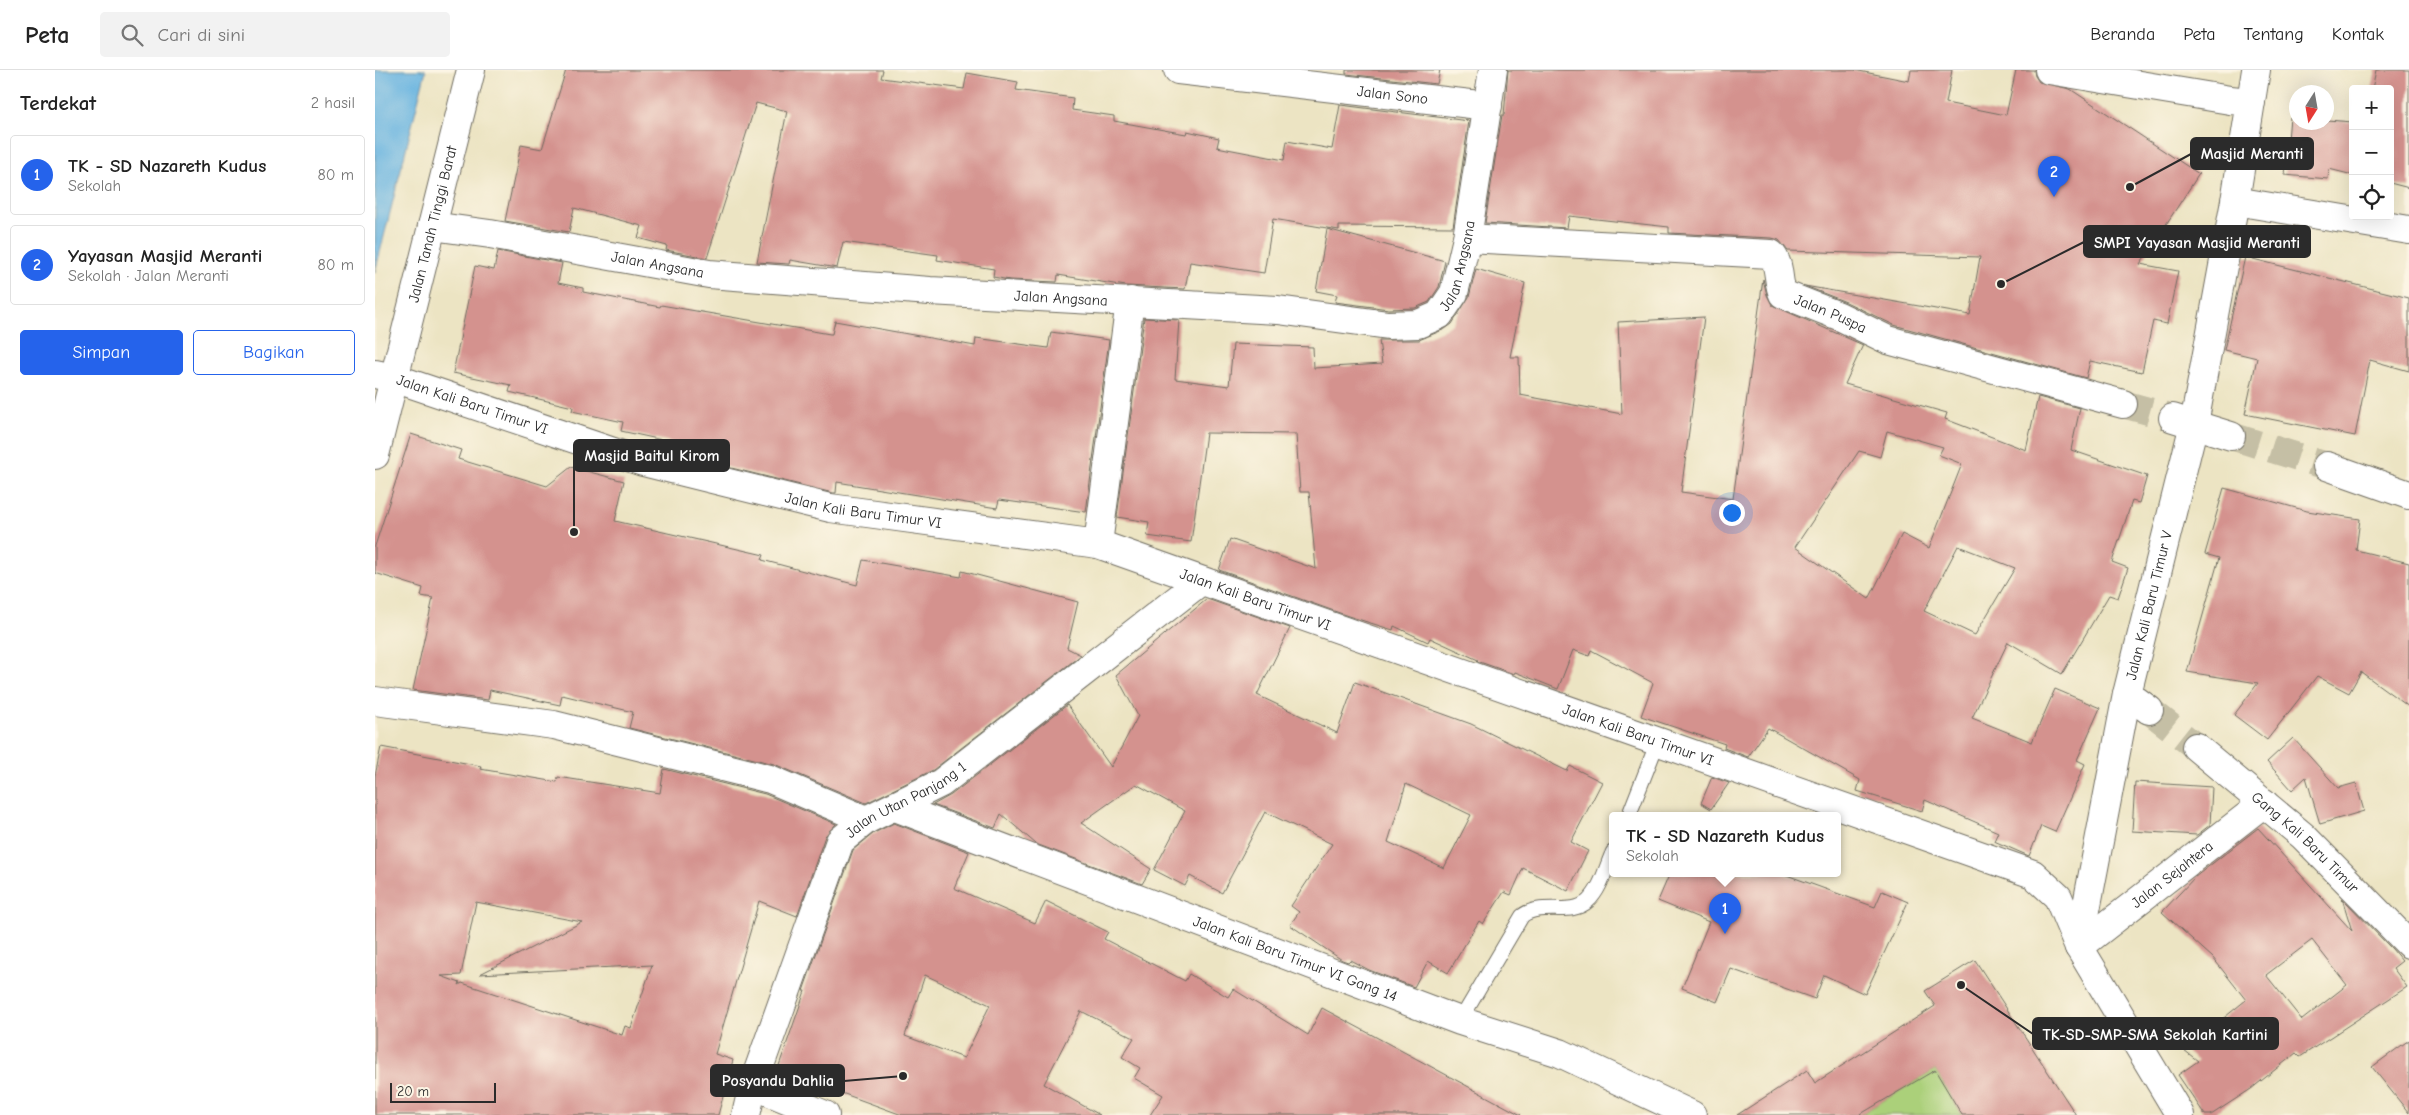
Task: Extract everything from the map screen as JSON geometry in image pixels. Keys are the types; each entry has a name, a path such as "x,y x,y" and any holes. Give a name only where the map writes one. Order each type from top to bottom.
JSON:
{"street":[{"name":"Jalan Tanah Tinggi Barat","path":"375,455 385,376 432,226 471,70"},
{"name":"Jalan Sono","path":"1178,70 1488,106"},
{"name":"Jalan Angsana","path":"432,226 499,236 709,274 930,291 1278,310 1388,325 1417,324 1439,315 1454,293 1467,238 1493,70"},
{"path":"2049,70 2251,102"},
{"name":"Jalan Kali Baru Timur V","path":"2079,947 2127,694 2183,421 2235,201 2256,70"},
{"path":"2235,201 2409,230"},
{"name":"Jalan Puspa","path":"1467,238 1771,254 1776,260 1778,285 1783,294 1839,316 1889,340 2123,404"},
{"path":"1098,544 1129,301"},
{"name":"Jalan Kali Baru Timur VI","path":"385,376 643,462 830,508 1098,544 2033,874 2058,897 2079,947"},
{"path":"2183,421 2231,436"},
{"path":"2327,466 2409,495"},
{"name":"Jalan Utan Panjang 1","path":"746,1115 753,1085 840,840 866,820 895,808 941,783 1201,581"},
{"path":"2127,694 2149,710"},
{"path":"375,701 554,725 770,779 866,820"},
{"name":"Gang Kali Baru Timur","path":"2196,748 2303,836 2409,944"},
{"name":"Jalan Sejahtera","path":"2079,947 2263,803"},
{"name":"Jalan Kali Baru Timur VI Gang 14","path":"895,808 1460,1021 1560,1052 1692,1115"},
{"path":"2079,947 2180,1115"},
{"path":"753,1085 825,1115"}],"lane":[{"path":"1630,812 1659,742"},
{"path":"1460,1021 1522,916 1529,910 1573,907 1587,902 1595,893 1609,861"}],"green space":[{"path":"1935,1070 1962,1115 1859,1115"}],"water":[{"path":"375,70 426,70 375,272"}],"building":[{"path":"566,70 883,70 881,78 964,89 967,73 1018,82 1016,90 1073,98 1072,110 1114,116 1114,121 1186,134 1187,131 1219,138 1217,147 1284,160 1287,141 1332,149 1340,105 1469,121 1453,227 1339,226 1339,230 1273,219 1264,273 1190,262 1185,289 1126,286 1058,275 1057,282 1010,280 993,277 994,269 937,260 938,255 843,242 837,268 790,260 789,264 757,262 787,111 756,103 707,258 666,250 667,246 638,238 642,226 574,208 569,232 505,221 521,145 542,149"},
{"path":"1346,70 1440,70 1437,84 1346,74"},
{"path":"1508,70 1854,70 1909,81 1911,70 1952,70 1946,103 2006,115 2016,70 2034,70 2039,82 2070,89 2199,174 2140,264 2178,271 2167,324 2153,321 2142,372 2090,361 2086,378 1894,325 1846,302 1805,286 1970,315 1980,257 1788,251 1779,240 1772,238 1669,233 1669,227 1569,216 1567,228 1485,223 1502,115 1504,115"},
{"path":"2376,70 2409,70 2409,188 2394,184 2394,85 2373,85"},
{"path":"2334,121 2349,122 2349,174 2329,169 2328,179 2285,175 2289,129 2334,130"},
{"path":"1327,229 1445,261 1439,287 1429,302 1415,308 1389,309 1335,302 1337,295 1316,291"},
{"path":"498,251 562,263 558,283 583,288 583,292 660,307 661,305 830,334 832,334 835,321 975,346 976,338 1048,348 1051,332 1109,340 1086,512 999,500 997,508 837,482 836,493 833,493 711,463 713,451 621,431 623,422 572,411 573,407 509,392 511,385 453,373 475,266 494,270"},
{"path":"2245,257 2409,298 2409,371 2370,360 2355,436 2245,414 2257,358 2224,350"},
{"path":"1476,269 1525,283 1510,357 1519,357 1520,395 1622,414 1618,322 1704,317 1681,492 1733,499 1763,279 1772,305 1863,345 1845,384 1947,413 1945,419 2026,450 2038,397 2080,408 2071,450 2147,476 2139,503 2132,501 2112,562 2128,568 2118,598 2109,595 2062,674 2008,642 1972,718 2032,742 2055,689 2100,708 2077,760 2085,764 2055,832 2041,826 2029,856 1994,841 1998,832 1925,800 1922,811 1857,791 1860,780 1768,728 1748,757 1724,748 1725,744 1641,716 1653,683 1591,650 1589,656 1573,650 1558,689 1515,672 1514,674 1477,661 1430,638 1428,642 1394,626 1393,630 1348,616 1219,570 1230,539 1316,569 1309,492 1300,492 1296,434 1206,433 1191,542 1147,536 1149,522 1117,517 1144,318 1179,320 1175,379 1229,386 1233,344 1313,347 1314,368 1382,364 1379,340 1419,340 1445,329 1452,324 1469,297","holes":["1887,431 1943,447 1939,455 1962,464 1929,548 1902,534 1869,599 1795,547 1859,451 1880,457","1958,546 2015,568 1975,635 1924,611"]},
{"path":"411,434 461,450 458,459 547,486 571,467 624,481 615,521 764,555 762,560 857,585 863,560 961,577 962,571 1078,602 1067,648 1081,655 933,770 866,803 774,764 629,728 633,712 562,695 560,705 490,690 488,700 413,690 433,598 421,596 423,588 375,573 375,546"},
{"path":"2224,488 2307,511 2360,519 2356,550 2409,563 2409,707 2361,672 2349,693 2317,676 2267,740 2234,715 2258,683 2187,672 2219,558 2205,554"},
{"path":"1207,599 1290,628 1257,695 1337,733 1355,682 1471,724 1567,771 1570,766 1602,782 1571,842 1588,851 1568,891 1523,868 1511,895 1504,892 1483,924 1479,921 1448,973 1428,961 1414,987 1369,970 1350,960 1348,962 1342,960 1290,925 1299,912 1291,906 1332,844 1265,812 1222,893 1190,876 1185,886 1154,870 1185,811 1136,784 1081,823 1151,869 1142,884 1036,844 1001,814 995,828 933,805 951,795 1067,705 1111,767 1138,716 1116,675","holes":["1406,784 1471,815 1444,868 1388,842"]},
{"path":"2293,738 2338,788 2356,783 2364,811 2320,824 2306,777 2292,790 2267,762"},
{"path":"381,747 481,766 480,769 557,782 558,777 660,793 664,769 765,794 836,824 825,836 797,916 759,901 715,1054 733,1060 718,1115 375,1115 375,776","holes":["476,902 582,922 480,974 652,965 631,1028 625,1026 622,1035 462,983 459,985 460,983 441,976 461,975"]},
{"path":"1712,777 1729,783 1711,809 1701,803"},
{"path":"2135,782 2212,787 2210,825 2197,835 2132,831"},
{"path":"894,823 969,852 954,888 1035,923 1046,901 1108,932 1104,939 1185,981 1189,974 1228,997 1233,989 1308,1035 1322,1008 1521,1115 1150,1115 1163,1095 1134,1078 1140,1068 1122,1057 1134,1038 1081,1011 1044,1084 1100,1115 902,1115 817,1084 814,1093 775,1077 853,850 874,833","holes":["925,975 990,1005 964,1058 905,1036"]},
{"path":"2258,828 2352,931 2342,898 2392,949 2402,961 2393,968 2407,987 2300,1057 2296,1053 2251,1089 2211,1115 2205,1115 2178,1075 2198,1061 2184,1050 2246,1000 2213,958 2162,912 2195,877","holes":["2312,940 2347,985 2302,1020 2266,975"]},
{"path":"1668,877 1792,877 1875,907 1882,891 1908,902 1865,994 1824,975 1815,999 1731,969 1717,1002 1682,988 1709,922 1658,901"},
{"path":"1975,960 2076,1115 1962,1115 1935,1070 1859,1115 1737,1115 1807,1070 1815,1083 1935,1006 1925,991"},
{"path":"2409,1040 2409,1113 2372,1067"}],"tunnel":[{"path":"2123,404 2173,418"},
{"path":"2231,436 2327,466"},
{"path":"2149,710 2196,747"}],"place":[{"name":"Masjid Meranti","path":"2130,187"},
{"name":"Yayasan Masjid Meranti","path":"2054,197"},
{"name":"SMPI Yayasan Masjid Meranti","path":"2001,284"},
{"name":"Masjid Baitul Kirom","path":"574,532"},
{"name":"TK - SD Nazareth Kudus","path":"1725,934"},
{"name":"TK-SD-SMP-SMA Sekolah Kartini","path":"1961,985"},
{"name":"Posyandu Dahlia","path":"903,1076"}]}
